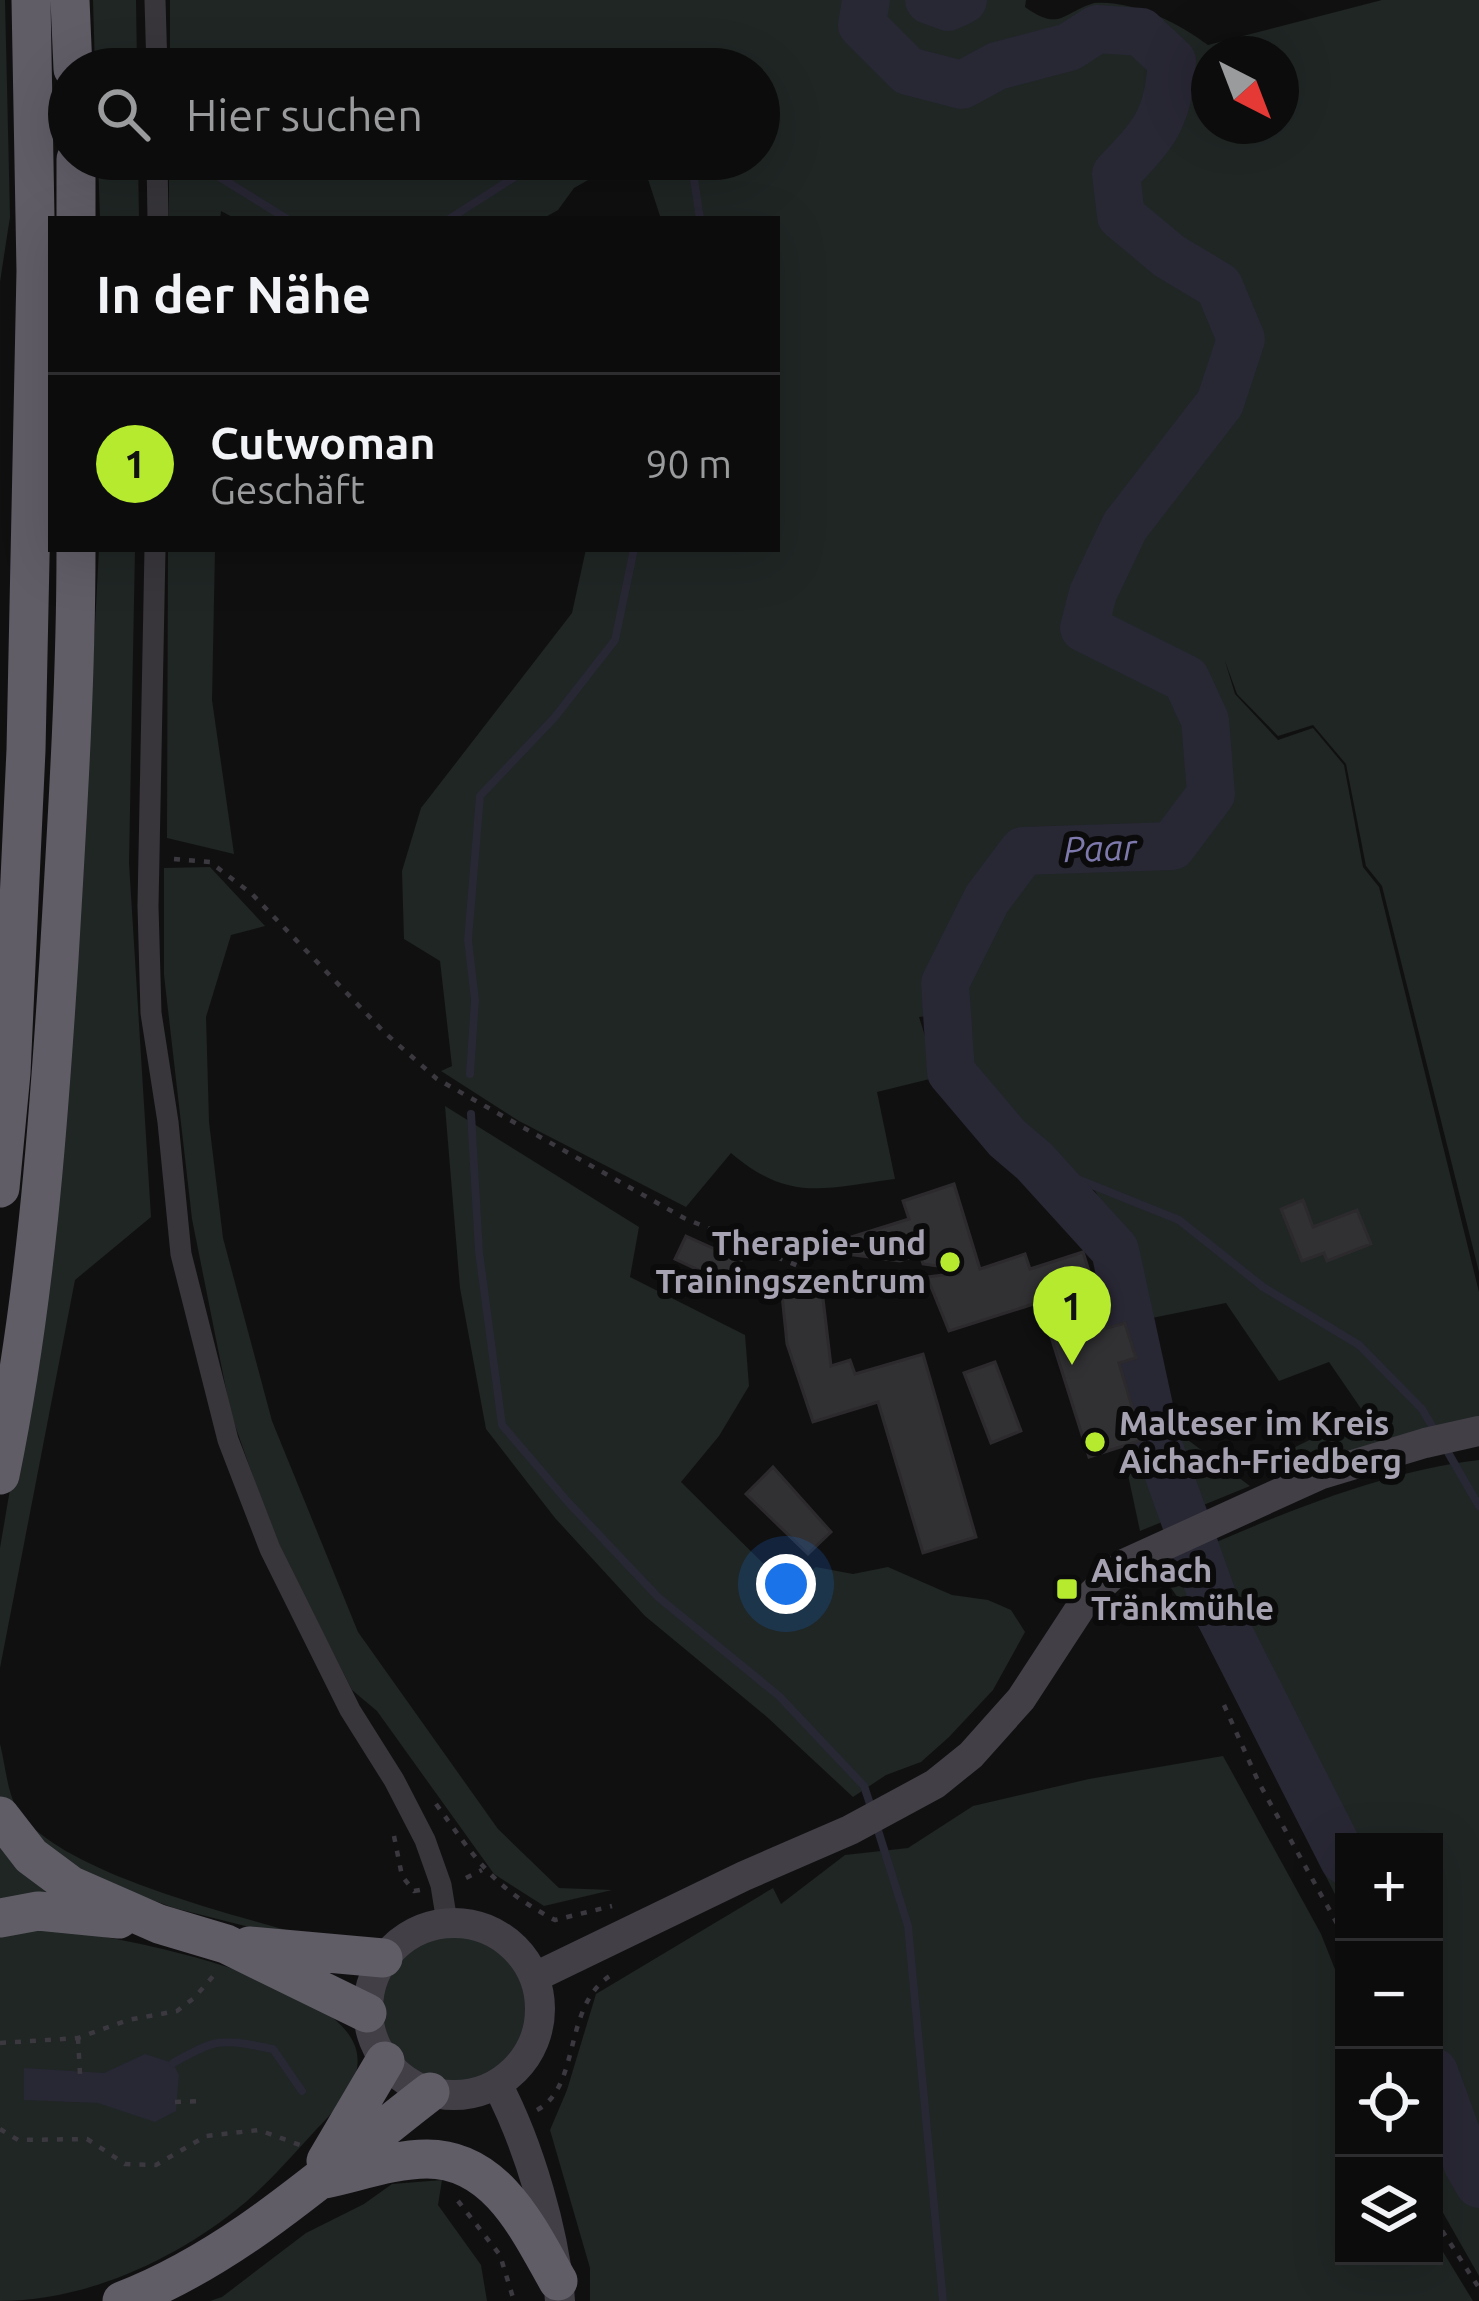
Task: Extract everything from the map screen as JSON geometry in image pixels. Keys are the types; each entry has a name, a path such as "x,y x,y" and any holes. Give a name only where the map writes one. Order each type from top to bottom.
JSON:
{"highway":[{"path":"0,1188 26,750 35,295 31,0"},
{"path":"70,0 72,48"},
{"path":"76,180 76,216"},
{"path":"0,1474 35,1258 50,1110 76,552"},
{"path":"0,1816 51,1873 159,1924 226,1944 367,2013"},
{"path":"0,1918 38,1911 159,1924"},
{"path":"226,1944 383,1958"},
{"path":"314,2181 385,2061"},
{"path":"122,2301 197,2267 250,2233 430,2092"},
{"path":"314,2181 430,2159 464,2167 497,2187 519,2213 559,2291"}],"street":[{"path":"155,0 156,48"},
{"path":"158,180 158,216"},
{"path":"155,552 151,1013 182,1254 228,1440 280,1570 350,1710 425,1840 441,1885 447,1922"},
{"path":"535,1977 850,1830 935,1784 971,1755 1021,1699 1100,1584 1124,1564 1319,1475 1479,1431"},
{"path":"447,1922 494,1931 526,1959 541,2008 536,2039 518,2067 477,2093 451,2096 403,2079 385,2061 372,2037 367,2013 370,1985 383,1958 421,1928 447,1922"},
{"path":"497,2084 516,2121 559,2291"}],"path":[{"path":"150,857 210,862 252,894 350,999 437,1079 684,1218 803,1268"},
{"path":"1224,1706 1258,1784 1335,1920"},
{"path":"482,1870 555,1920"},
{"path":"0,2043 78,2038 128,2020 177,2011 207,1985 226,1944"},
{"path":"78,2038 80,2074"},
{"path":"175,2102 205,2101"},
{"path":"0,2129 18,2140 87,2139 125,2164 156,2164 206,2136 259,2129 297,2143 311,2155 314,2181"},
{"path":"1443,2232 1479,2288"}],"shaded area":[{"path":"0,0 5,0 10,217 0,282"},
{"path":"93,0 136,0 137,48 94,48"},
{"path":"170,0 1026,0 1025,7 1054,19 1094,3 1109,3 1155,15 1194,36 1191,144 1299,144 1299,36 1243,36 1382,0 1479,0 1479,1272 1382,886 1366,866 1346,764 1313,725 1278,736 1237,694 1225,661 1235,694 1278,740 1313,728 1344,765 1363,867 1379,887 1479,1292 1479,1418 1277,1477 1273,1458 1364,1413 1329,1362 1279,1381 1226,1303 1142,1320 1134,1254 1095,1191 1001,1102 972,1068 944,1014 919,1017 938,1077 877,1092 895,1179 827,1188 790,1186 752,1169 731,1153 686,1207 519,1121 441,1071 452,1066 440,961 404,939 402,871 421,808 572,613 585,552 780,552 780,216 660,216 648,180 780,180 780,48 170,48"},
{"path":"99,180 138,180 139,216 100,216"},
{"path":"169,180 588,180 547,216 230,216 221,211 220,216 169,216"},
{"path":"99,552 135,552 129,863 151,1217 75,1280 0,1668 0,1548 41,1307 80,909"},
{"path":"168,552 215,552 212,700 234,854 167,838"},
{"path":"210,867 265,926 231,935 206,1017 209,1122 223,1238 272,1421 358,1632 498,1829 559,1888 612,1890 544,1906 494,1874 377,1711 352,1690 275,1539 231,1414 192,1219 164,975 164,868"},
{"path":"445,1106 639,1227 630,1277 745,1335 749,1386 719,1436 681,1482 788,1588 816,1567 853,1574 888,1567 952,1595 988,1600 1011,1610 1025,1632 993,1690 921,1762 886,1775 853,1797 767,1717 645,1616 555,1518 486,1429 460,1288"},
{"path":"1173,1429 1250,1486 1140,1531 1124,1456"},
{"path":"1479,1460 1479,2276 1443,2213 1443,1833 1335,1833 1335,1894 1200,1629 1164,1578 1163,1565 1278,1516 1438,1466"},
{"path":"0,1744 16,1807 38,1832 73,1855 165,1894 343,1946 313,1943 174,1908 63,1867 0,1797"},
{"path":"1223,1756 1321,1934 1335,1969 1335,2265 1443,2265 1443,2252 1473,2301 590,2301 590,2268 550,2130 596,1994 773,1888 781,1904 845,1855 908,1848 973,1806 1089,1779"},
{"path":"0,1837 85,1904 0,1905"},
{"path":"454,1923 487,1929 515,1948 534,1976 540,2009 534,2042 515,2070 487,2089 454,2095 421,2089 393,2070 374,2042 368,2009 374,1976 393,1948 421,1929"},
{"path":"37,1928 161,1949 261,1979 337,2021 355,2046 357,2071 331,2114 256,2192 211,2229 155,2262 94,2286 0,2301 0,1936"},
{"path":"145,2054 173,2063 179,2075 176,2111 155,2122 98,2103 24,2100 24,2068 104,2073"},
{"path":"442,2180 438,2205 481,2265 487,2301 210,2301 222,2297 306,2233 392,2184"}],"building":[{"path":"954,1184 980,1269 1025,1254 1030,1269 1083,1252 1107,1328 1125,1323 1136,1358 1119,1363 1142,1440 1089,1457 1040,1302 949,1331 927,1277 959,1273 959,1269 923,1264 920,1254 900,1261 853,1255 848,1238 909,1219 903,1201"},
{"path":"1303,1200 1313,1227 1357,1210 1371,1244 1327,1261 1324,1253 1302,1261 1281,1209"},
{"path":"686,1236 741,1261 730,1285 675,1259"},
{"path":"822,1290 831,1366 850,1360 855,1374 923,1354 976,1537 923,1553 878,1402 813,1422 787,1344 782,1295"},
{"path":"995,1362 1021,1431 991,1443 964,1373"},
{"path":"773,1467 831,1532 808,1554 746,1494"}],"waterway":[{"name":"Paar","path":"866,0 862,25 908,71 962,85 997,66 1069,47 1097,29 1141,32 1172,61 1158,124 1116,174 1121,216 1169,256 1219,286 1241,339 1220,403 1125,526 1093,593 1084,628 1186,679 1205,720 1211,794 1172,846 1023,851 987,899 945,983 951,1072 1115,1250 1156,1439 1218,1612 1335,1842"},
{"name":"Paar","path":"929,0 948,7 963,0"},
{"path":"224,180 282,216"},
{"path":"454,216 510,180"},
{"path":"694,180 700,216"},
{"path":"470,1074 475,1000 468,940 480,796 555,717 615,640 633,552"},
{"path":"471,1114 479,1252 502,1425 658,1597 779,1696 864,1786 872,1810"},
{"path":"1035,1162 1179,1220 1263,1287 1359,1345 1422,1409 1435,1431"},
{"path":"1446,1449 1479,1506"},
{"path":"876,1824 908,1926 943,2301"},
{"path":"173,2063 221,2042 273,2049 302,2091"},
{"name":"Paar","path":"1443,2097 1479,2184"}],"place":[{"name":"Therapie- und Trainingszentrum","path":"950,1262"},
{"name":"Cutwoman","path":"1072,1365"},
{"name":"Malteser im Kreis Aichach-Friedberg","path":"1095,1442"},
{"name":"Aichach Tränkmühle","path":"1067,1589"}]}
